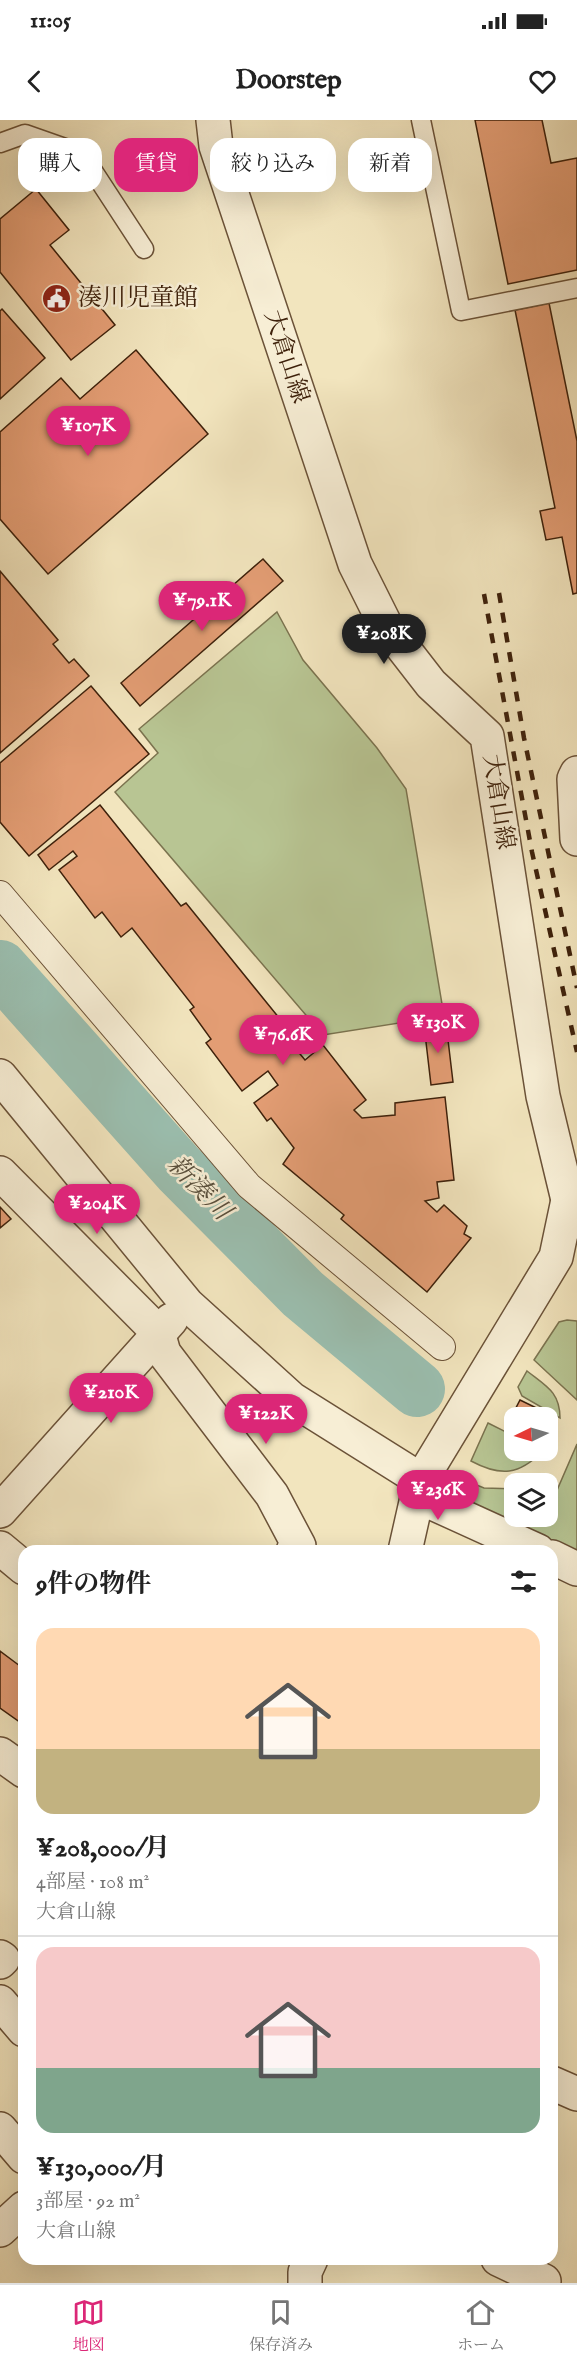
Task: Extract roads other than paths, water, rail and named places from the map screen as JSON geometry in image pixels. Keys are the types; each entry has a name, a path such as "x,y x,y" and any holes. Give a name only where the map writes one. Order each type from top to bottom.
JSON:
{"street":[{"name":"大倉山線","path":"213,120 216,146 355,564 386,626 424,676 487,736 543,1096 574,1200"},
{"path":"577,773 574,779 577,839"},
{"path":"0,894 249,1186 442,1347"},
{"path":"2,1081 187,1304 292,1399 419,1488 527,1545"},
{"path":"0,1173 158,1332 164,1353 272,1495 298,1545"},
{"path":"406,1545 419,1488 556,1257 574,1200"},
{"path":"0,1511 158,1332 187,1304"},
{"path":"0,1548 18,1563"},
{"path":"558,1560 577,1569"},
{"path":"0,1754 18,1766"},
{"path":"0,2002 18,2023"},
{"path":"0,2129 18,2150"},
{"path":"0,2230 18,2214"},
{"path":"305,2283 305,2272 308,2265"},
{"path":"511,2265 544,2281"}],"lane":[{"path":"421,120 461,311 577,288"},
{"path":"0,143 25,134 82,154 144,249"}],"waterway":[{"name":"新湊川","path":"0,968 179,1169 303,1294 417,1389"}],"railway":[{"path":"499,593 524,738 577,988"},
{"path":"484,594 532,852 577,1052"}],"place":[{"name":"湊川児童館","path":"57,298"}]}
